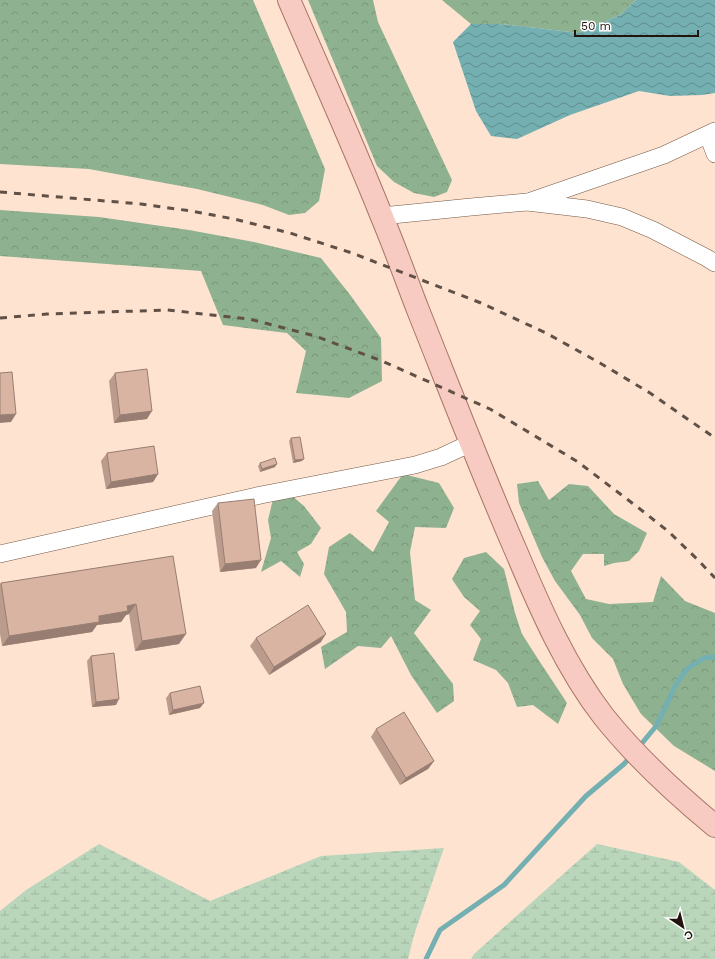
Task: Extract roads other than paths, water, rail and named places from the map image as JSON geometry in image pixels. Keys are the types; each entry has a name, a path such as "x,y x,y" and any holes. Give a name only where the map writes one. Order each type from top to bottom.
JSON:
{"main road":[{"path":"289,0 382,216 471,443 534,594 562,651 603,715 624,740 652,771 715,826"}],"street":[{"path":"527,202 664,155 711,133 715,154"},
{"path":"382,216 527,202 587,209 622,217 653,230 715,263"},
{"path":"0,554 261,495 415,465 441,457 471,443"}],"water":[{"path":"636,0 715,0 715,93 670,96 639,91 570,115 517,139 491,136 476,111 453,42 471,24 499,24 578,33 620,15"}],"waterway":[{"path":"638,748 657,725 676,684 687,669 704,658 715,657"},
{"path":"426,959 440,930 504,885 586,796 624,764 631,756"}],"railway":[{"path":"0,192 141,204 191,211 234,219 290,233 352,253 481,303 546,333 650,393 715,438"},
{"path":"0,318 47,314 167,310 249,319 315,336 382,361 490,409 578,462 669,532 715,578"}]}
